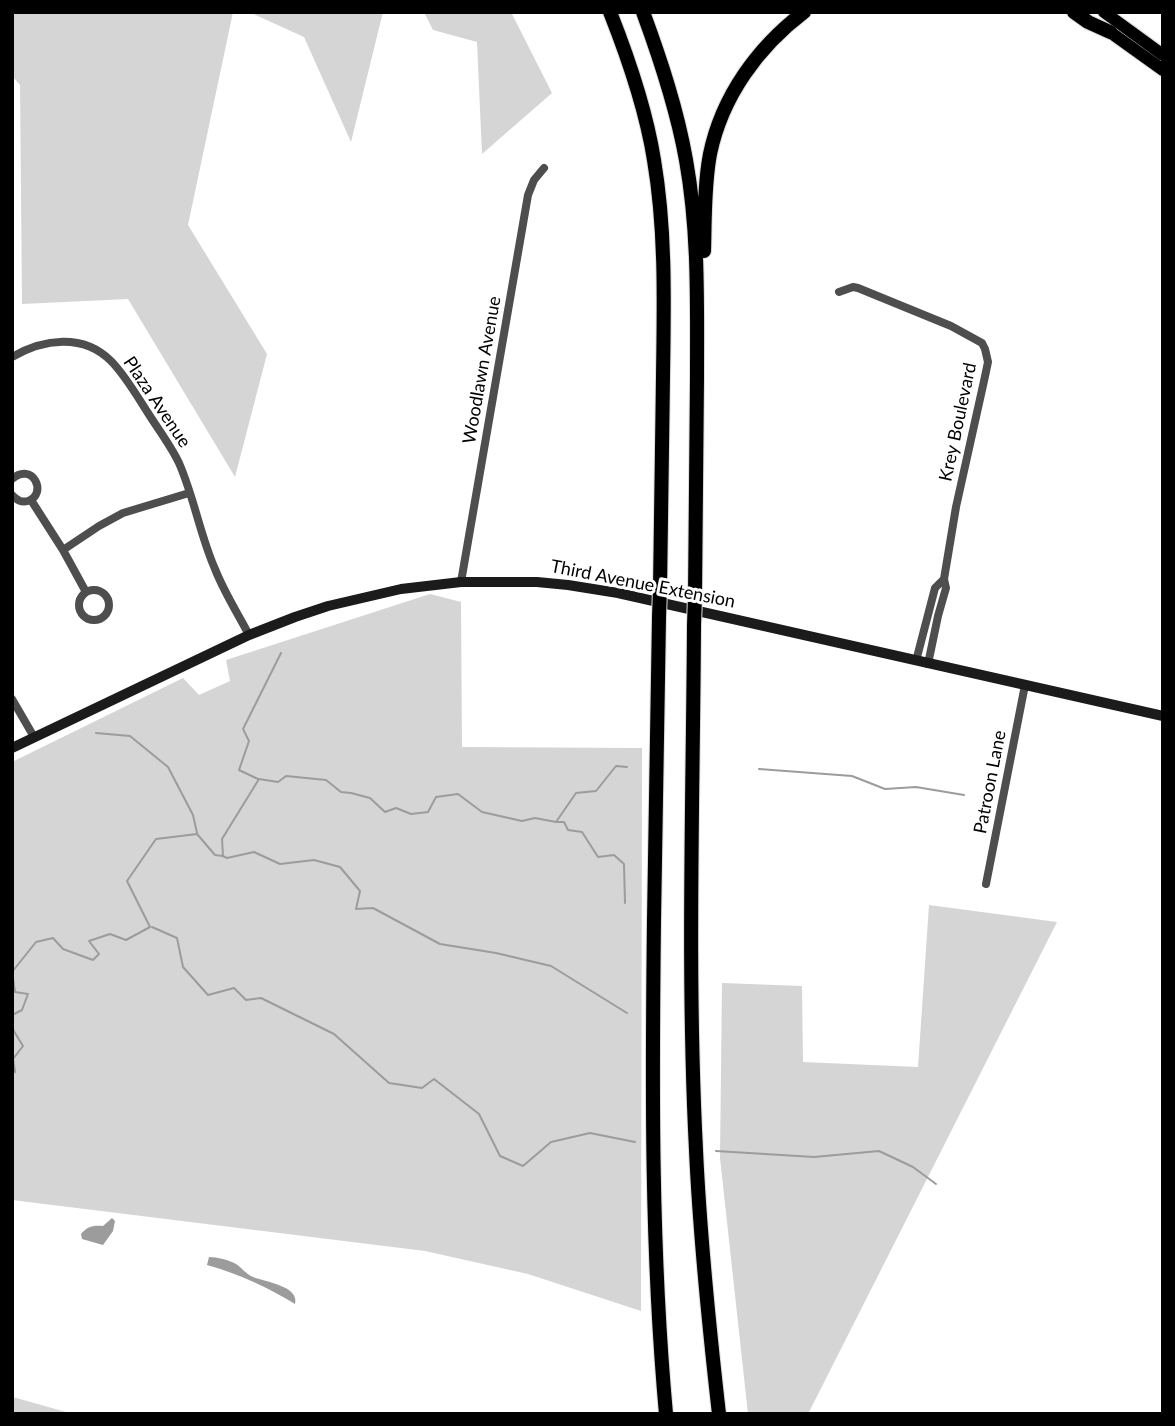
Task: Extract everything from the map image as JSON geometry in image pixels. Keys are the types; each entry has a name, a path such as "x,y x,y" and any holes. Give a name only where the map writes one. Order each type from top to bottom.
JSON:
{"highway":[{"path":"610,12 645,115 661,209 664,296 652,1101 658,1304 666,1414"},
{"path":"643,12 668,83 681,132 695,246 697,371 691,924 693,1087 700,1226 719,1414"},
{"path":"697,371 704,309 706,182 713,142 727,104 747,70 772,39 804,12"},
{"path":"1074,12 1110,32"},
{"path":"1085,12 1110,32"}],"main road":[{"path":"1104,12 1163,55"},
{"path":"1110,32 1163,70"}],"street":[{"name":"Woodlawn Avenue","path":"461,582 528,195 534,180 544,168"},
{"name":"Krey Boulevard","path":"839,292 858,288 951,326 975,339 985,349 988,362 956,508 944,579 946,588 928,664"},
{"name":"Plaza Avenue","path":"12,357 39,344 70,342 91,347 110,360 144,407 178,462 215,570 250,635"},
{"path":"12,480 23,473 32,476 38,488 31,499 17,500 12,495"},
{"path":"63,550 123,513 189,493"},
{"path":"31,499 86,592"},
{"name":"Krey Boulevard","path":"916,661 935,587 944,579"},
{"name":"Third Avenue Extension","path":"12,748 250,635 295,617 328,606 401,589 461,582 535,582 618,593 1163,716"},
{"name":"Patroon Lane","path":"986,884 1025,685"},
{"path":"12,699 34,737"}],"shaded area":[{"path":"12,12 233,12 188,225 267,354 235,477 128,299 22,304 20,85 12,76"},
{"path":"249,12 383,12 351,142 304,37"},
{"path":"424,12 511,12 552,93 482,154 477,42 433,30"},
{"path":"430,594 461,602 462,747 642,748 641,1311 528,1274 425,1251 12,1200 12,762 183,678 199,695 230,681 226,660"},
{"path":"929,905 1057,922 808,1414 748,1414 720,1158 722,983 802,986 803,1062 918,1067"},
{"path":"112,1218 115,1221 113,1231 103,1245 82,1239 81,1234 86,1229 103,1226"},
{"path":"209,1257 230,1261 253,1277 287,1289 295,1298 295,1304 230,1272 207,1265"},
{"path":"12,1397 20,1399 73,1414 12,1414"}],"waterway":[{"path":"258,779 239,770 249,741 243,729 281,653"},
{"path":"96,733 130,736 168,767 193,815 197,833"},
{"path":"12,1015 22,1010 28,994 15,992 12,972 36,942 53,938 63,949 93,960 99,954 89,941 110,934 126,940 150,927 127,881 156,839 197,834 215,855 223,856 222,839 259,779 278,782 286,776 326,780 341,792 370,798 385,812 396,808 411,814 428,812 436,797 458,794 482,812 522,821 535,818 556,822 576,793 596,791 616,766 627,767"},
{"path":"759,769 852,776 885,789 916,787 964,795"},
{"path":"556,822 564,822 568,830 582,832 598,857 614,855 624,864 625,903"},
{"path":"223,856 227,858 254,852 280,864 314,860 340,867 360,891 356,909 373,908 440,944 551,966 627,1013"},
{"path":"152,927 177,938 183,967 208,995 234,988 246,1000 261,998 334,1034 389,1083 422,1088 434,1079 479,1114 500,1156 523,1166 551,1142 590,1133 635,1142"},
{"path":"12,1028 23,1046 13,1059 15,1072 12,1073"},
{"path":"716,1151 814,1157 879,1151 913,1167 936,1184"}]}
